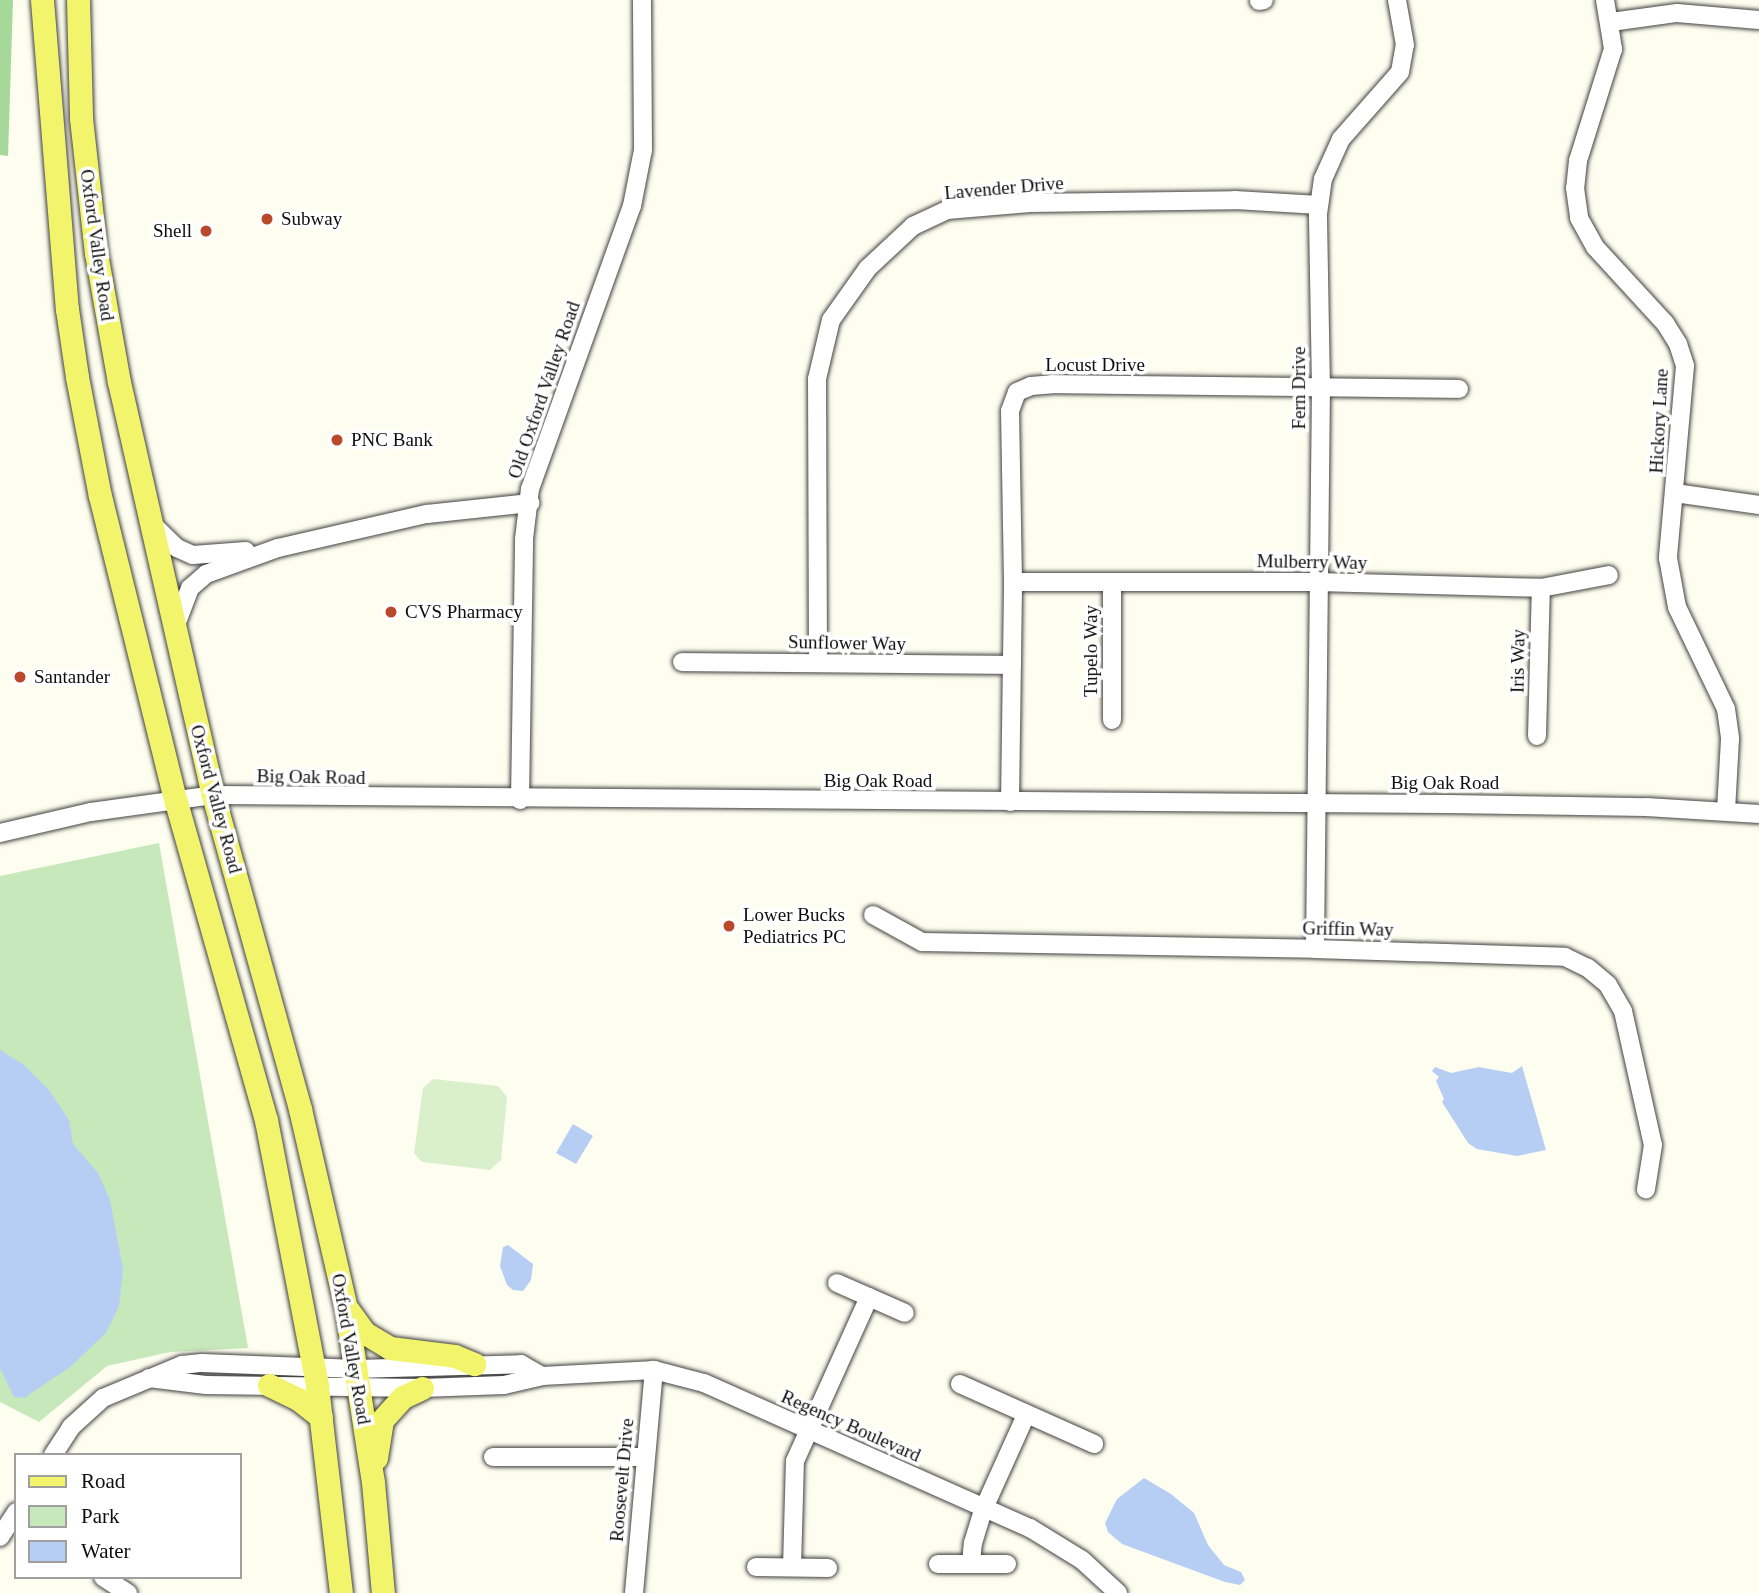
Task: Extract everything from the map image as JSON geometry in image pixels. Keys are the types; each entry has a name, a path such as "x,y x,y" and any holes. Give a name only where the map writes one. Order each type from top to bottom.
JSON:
{"main road":[{"name":"Oxford Valley Road","path":"42,0 66,309 77,377 100,496 176,802 266,1120 315,1376 341,1593"},
{"name":"Oxford Valley Road","path":"78,0 80,118 96,253 148,519 213,795 300,1109 346,1308 373,1482 383,1593"},
{"path":"346,1308 365,1333 390,1348 455,1356 474,1364"},
{"path":"269,1385 298,1399 321,1417"},
{"path":"373,1482 382,1420 403,1396 422,1388"}],"street":[{"name":"Old Oxford Valley Road","path":"520,800 524,539 530,489 632,206 643,150 642,0"},
{"name":"Fern Drive","path":"1315,949 1321,388 1320,205 1323,179 1340,139 1400,72 1405,45 1397,0"},
{"name":"Hickory Lane","path":"1605,0 1611,22 1613,49 1578,161 1575,188 1579,218 1595,247 1665,323 1678,344 1685,366 1668,558 1677,607 1726,709 1730,739 1726,810"},
{"path":"1611,22 1677,13 1759,20"},
{"name":"Lavender Drive","path":"818,663 817,379 831,320 868,268 912,226 947,210 1030,203 1235,200 1320,205"},
{"name":"Locust Drive","path":"1010,803 1013,582 1010,411 1017,392 1031,386 1052,384 1459,389"},
{"path":"1675,493 1759,505"},
{"path":"174,630 190,588 206,574 278,548 427,514 530,503"},
{"path":"148,519 177,548 193,555 278,548"},
{"name":"Mulberry Way","path":"1013,582 1317,582 1541,588 1609,575"},
{"name":"Tupelo Way","path":"1112,582 1112,720"},
{"name":"Iris Way","path":"1538,736 1541,588"},
{"name":"Sunflower Way","path":"682,662 1012,665"},
{"name":"Big Oak Road","path":"0,833 91,812 213,795 520,800 1317,803 1726,810 1759,814"},
{"name":"Griffin Way","path":"873,915 922,942 1315,949 1565,957 1588,968 1608,985 1623,1011 1653,1145 1646,1189"},
{"path":"837,1283 905,1313"},
{"path":"792,1567 795,1461 869,1297"},
{"path":"54,1453 86,1411 103,1398 182,1365 202,1363 315,1376 358,1378"},
{"name":"Regency Boulevard","path":"358,1378 474,1364 521,1364 542,1376"},
{"name":"Regency Boulevard","path":"358,1378 422,1388 504,1385 542,1376 653,1370 704,1383 1030,1528 1083,1560 1118,1593"},
{"name":"Roosevelt Drive","path":"634,1593 653,1370"},
{"path":"149,1378 206,1385 269,1385 315,1376"},
{"path":"960,1384 1094,1444"},
{"path":"971,1564 984,1508 1026,1415"},
{"path":"493,1457 645,1457"},
{"path":"0,1537 11,1516"},
{"path":"938,1564 1007,1564"},
{"path":"756,1567 828,1568"},
{"path":"106,1579 128,1593"}],"green space":[{"path":"0,0 13,0 8,156 0,155"},
{"path":"159,843 248,1348 170,1352 107,1366 39,1422 0,1402 0,876"},
{"path":"433,1079 498,1086 507,1097 501,1160 490,1170 422,1162 414,1153 423,1088"}],"water":[{"path":"0,1050 24,1065 49,1090 69,1120 73,1144 98,1173 110,1200 123,1269 119,1306 106,1333 70,1367 24,1398 14,1397 0,1368"},
{"path":"1522,1066 1546,1150 1517,1156 1477,1149 1468,1143 1442,1102 1444,1099 1436,1081 1439,1077 1432,1071 1435,1067 1451,1073 1479,1067 1512,1073"},
{"path":"573,1124 593,1136 576,1164 556,1153"},
{"path":"508,1245 533,1264 531,1280 523,1291 513,1290 507,1285 500,1266 503,1247"},
{"path":"1144,1478 1171,1494 1194,1513 1208,1545 1224,1565 1241,1572 1245,1580 1240,1585 1122,1544 1108,1532 1105,1523 1117,1499"}],"place":[{"name":"Subway","path":"267,219"},
{"name":"Shell","path":"206,231"},
{"name":"PNC Bank","path":"337,440"},
{"name":"CVS Pharmacy","path":"391,612"},
{"name":"Santander","path":"20,677"},
{"name":"Lower Bucks Pediatrics PC","path":"729,926"}]}
